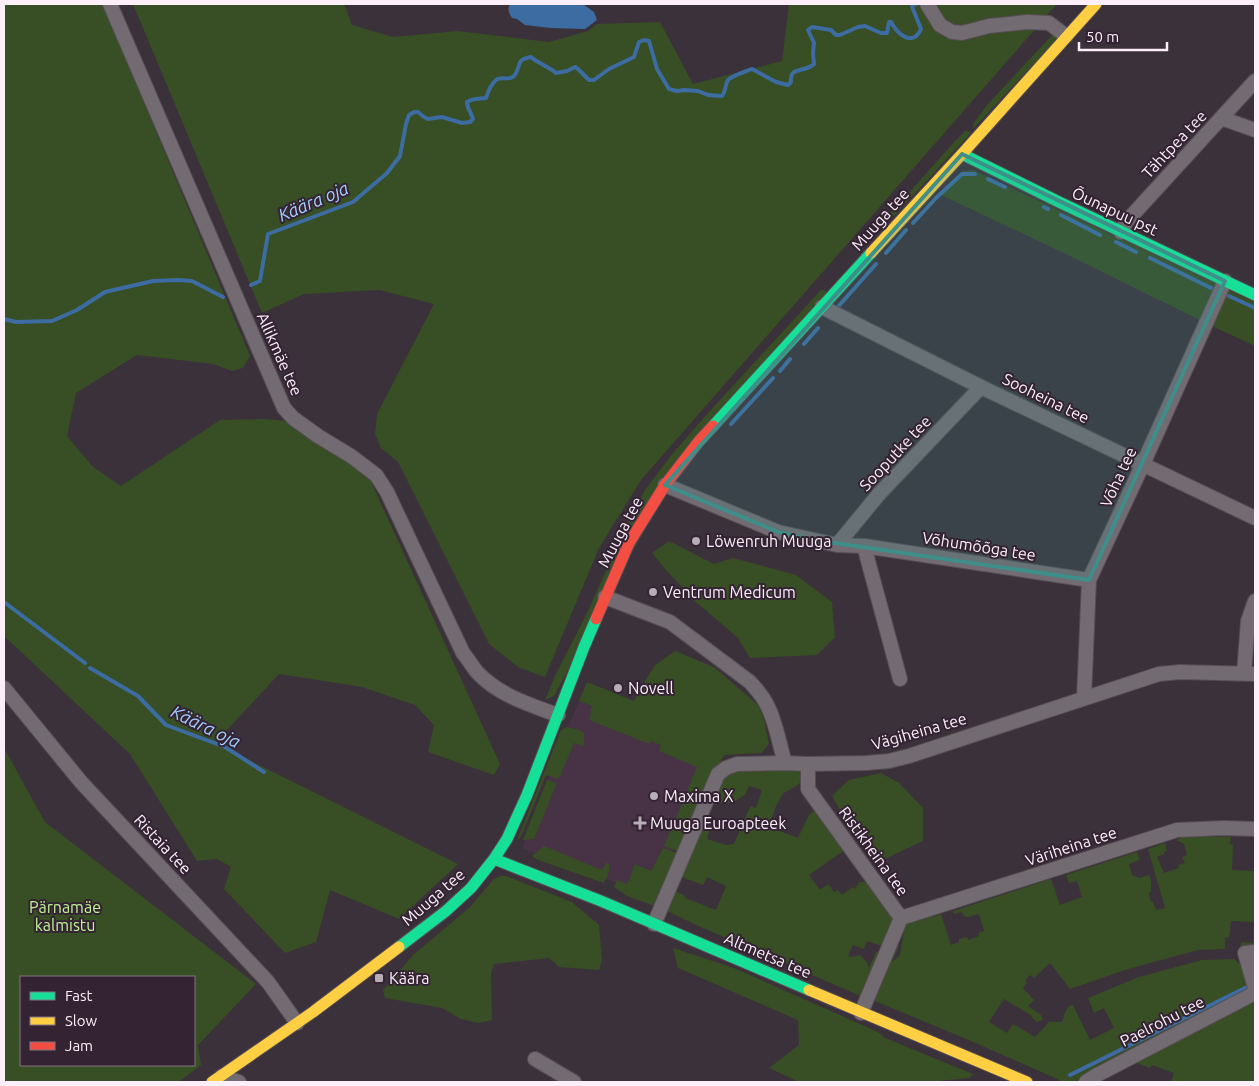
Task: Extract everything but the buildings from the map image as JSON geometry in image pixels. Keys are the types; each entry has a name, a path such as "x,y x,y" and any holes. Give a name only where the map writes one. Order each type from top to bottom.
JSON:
{"main road":[{"name":"Muuga tee","path":"217,1079 370,970 471,888 507,839 527,795 605,597 629,543 664,485 699,441 962,154 1096,4"},
{"name":"Õunapuu pst","path":"962,154 1255,295"},
{"name":"Altmetsa tee","path":"494,859 601,901 1027,1082"}],"street":[{"name":"Allikmäe tee","path":"110,4 284,408 293,418 318,436 352,456 376,475 387,492 463,653 478,673 492,686 513,697 558,715"},
{"path":"927,4 940,25 952,32 962,33 989,26 1041,22 1049,23 1066,36"},
{"name":"Tähtpea tee","path":"1121,232 1126,222 1255,81"},
{"path":"1221,118 1255,130"},
{"name":"Võha tee","path":"1084,698 1089,580 1225,281"},
{"name":"Sooheina tee","path":"822,307 981,387 1255,518"},
{"name":"Sooputke tee","path":"837,545 879,494 981,387"},
{"name":"Võhumõõga tee","path":"664,485 778,532 837,545 864,546 1089,580"},
{"path":"864,546 900,679"},
{"path":"605,597 670,622 750,682 767,704 785,762"},
{"path":"1250,673 1248,621 1255,601"},
{"name":"Vägiheina tee","path":"654,924 718,774 726,768 737,764 785,762 866,764 889,761 1159,674 1170,672 1250,673"},
{"name":"Ristaia tee","path":"4,688 81,782 268,982 297,1023"},
{"name":"Ristikheina tee","path":"808,764 808,789 901,918 861,1013"},
{"name":"Väriheina tee","path":"901,918 1177,830 1255,829"},
{"path":"1255,952 1245,953 1255,988"},
{"name":"Paelrohu tee","path":"1086,1082 1255,993"},
{"path":"535,1059 574,1082"},
{"path":"217,1079 239,1082"}],"highlighted area":[{"path":"962,154 1225,281 1089,580 807,539 778,532 665,485"}],"shaded area":[{"path":"579,701 703,751 710,767 663,876 635,864 626,887 576,866 522,848"}],"green space":[{"path":"4,4 103,5 250,356 243,368 232,371 213,364 137,355 76,393 67,436 93,467 121,486 220,420 265,419 296,422 361,460 500,764 494,775 428,752 434,725 415,705 362,687 279,674 215,743 458,864 399,919 330,890 316,942 285,953 224,889 231,867 217,859 197,861 130,754 4,636"},
{"path":"133,4 344,4 352,25 393,37 458,31 549,42 588,31 597,24 660,22 693,84 782,61 789,4 1057,4 641,480 599,548 545,677 518,667 489,644 398,462 381,448 375,434 377,414 434,304 379,290 304,294 262,313"},
{"path":"1055,32 1057,39 974,128 973,124 987,105"},
{"path":"965,131 971,133 894,216 885,222 885,219"},
{"path":"973,170 1255,302 1255,346 939,194 963,171"},
{"path":"821,290 827,292 696,435 554,696 545,700 625,528 645,490 673,453 708,413"},
{"path":"669,541 714,564 733,558 796,575 832,602 835,637 817,655 750,658 738,638 696,602 652,553"},
{"path":"675,651 714,667 758,705 764,720 769,744 761,753 724,755 712,777 680,852 664,846 697,767 659,751 661,745 651,741 649,744 589,720 592,706 579,701 587,682 634,701 654,666"},
{"path":"567,727 584,733 583,746 574,743 559,779 546,775 523,832 517,840 561,730"},
{"name":"Pärnamäe kalmistu","path":"4,748 45,822 256,984 198,1045 201,1065 179,1082 4,1082"},
{"path":"730,769 798,769 801,780 781,797 769,827 798,838 809,815 817,808 846,849 809,875 820,890 828,884 834,892 838,890 842,895 853,887 855,889 859,882 869,883 892,913 894,920 882,946 867,941 864,949 853,945 848,956 860,955 866,961 869,968 876,952 880,953 863,997 665,910 675,891 685,896 685,898 716,910 726,886 707,877 703,885 681,877 700,825 710,828 707,839 726,845 734,844 751,806 756,808 762,790 749,786 745,795 733,802 726,804 712,800 719,780"},
{"path":"881,773 899,783 923,808 923,841 876,863 848,824 832,796 849,780"},
{"path":"547,780 557,783 534,839 523,840"},
{"path":"1187,836 1231,837 1230,844 1233,845 1232,870 1255,871 1255,947 1240,949 1241,942 1253,943 1254,922 1231,921 1229,938 1225,937 1225,949 1198,950 1128,969 1070,989 1050,963 1034,978 1031,975 1025,980 1027,983 1023,988 1034,1000 1028,1006 1041,1015 1043,1020 1037,1022 1032,1016 1004,999 989,1022 1007,1033 1013,1024 1035,1037 1049,1022 1062,1022 1066,1010 1069,1006 1073,1005 1090,1040 1114,1028 1104,1008 1094,1013 1088,998 1139,977 1202,960 1234,959 1247,971 1251,989 1081,1082 1064,1082 870,999 894,947 899,946 892,962 900,955 905,923 929,913 933,917 941,914 951,945 959,942 959,939 967,937 968,940 979,936 978,933 984,931 979,914 967,917 962,912 954,914 953,911 1051,879 1060,905 1082,897 1077,881 1069,883 1066,875 1137,852 1140,860 1129,864 1132,875 1139,878 1149,875 1151,880 1151,891 1149,893 1151,902 1153,902 1156,910 1165,908 1148,849 1165,843 1167,851 1157,857 1164,873 1179,868 1178,865 1185,863 1182,857 1187,855 1184,844 1176,840"},
{"path":"544,846 602,870 606,863 608,863 608,876 604,883 538,860 532,856"},
{"path":"663,848 680,854 657,907 627,896 614,887 617,880 627,884 635,864 651,871"},
{"path":"506,876 572,902 599,925 602,960 599,970 559,967 549,958 494,964 491,974 492,1020 478,1023 461,1019 442,1008 385,998 383,990 413,955 469,908 494,879"},
{"path":"673,948 734,968 878,1032 885,1038 973,1074 970,1078 927,1082 799,1082 769,1068 799,1045 798,1020 678,968"},
{"path":"1255,999 1255,1082 1171,1082 1174,1073 1152,1065 1150,1068 1132,1061"}],"water":[{"path":"510,4 584,5 594,12 597,20 585,29 525,25 512,18 509,11"}],"waterway":[{"name":"Käära oja","path":"251,285 260,281 268,234 353,202 387,173 400,156 409,115 418,112 428,119 442,117 462,123 470,122 473,119 467,102 486,98 494,82 498,79 512,77 516,73 520,62 526,58 531,57 556,73 575,67 589,80 594,80 609,69 634,57 639,42 644,40 649,41 657,69 669,89 698,91 708,95 722,96 730,78 752,69 776,82 788,85 791,82 792,74 814,64 814,43 808,30 812,27 831,30 836,35 865,26 881,33 887,33 889,22 891,22 901,35 910,38 914,37 921,29 912,5 916,4"},
{"path":"913,223 962,174 975,174"},
{"path":"988,179 1005,187"},
{"path":"1044,207 1048,209"},
{"path":"1061,215 1100,235"},
{"path":"886,253 906,230"},
{"path":"1116,242 1136,252"},
{"path":"1150,258 1211,288"},
{"path":"836,309 876,264"},
{"name":"Käära oja","path":"4,319 16,322 52,321 77,310 105,292 153,281 192,281 223,297"},
{"path":"1229,296 1255,308"},
{"path":"804,344 818,328"},
{"path":"780,371 790,359"},
{"path":"731,424 773,378"},
{"name":"Käära oja","path":"4,602 85,663"},
{"name":"Käära oja","path":"90,668 138,696 166,725 225,747 264,772"},
{"path":"1070,1075 1249,986"}],"traffic: fast":[{"path":"962,154 1255,295"},
{"path":"713,426 871,253"},
{"path":"399,947 446,911 471,888 507,839 527,795 596,619"},
{"path":"494,859 601,901 809,990"}],"traffic: slow":[{"path":"871,253 1096,4"},
{"path":"212,1082 313,1012 399,947"},
{"path":"809,990 1027,1082"}],"traffic: jam":[{"path":"596,619 629,543 665,485 713,426"}],"place":[{"name":"Löwenruh Muuga","path":"696,541"},
{"name":"Ventrum Medicum","path":"653,592"},
{"name":"Novell","path":"618,688"},
{"name":"Maxima X","path":"654,796"},
{"name":"Muuga Euroapteek","path":"640,823"},
{"name":"Käära","path":"379,978"}]}
